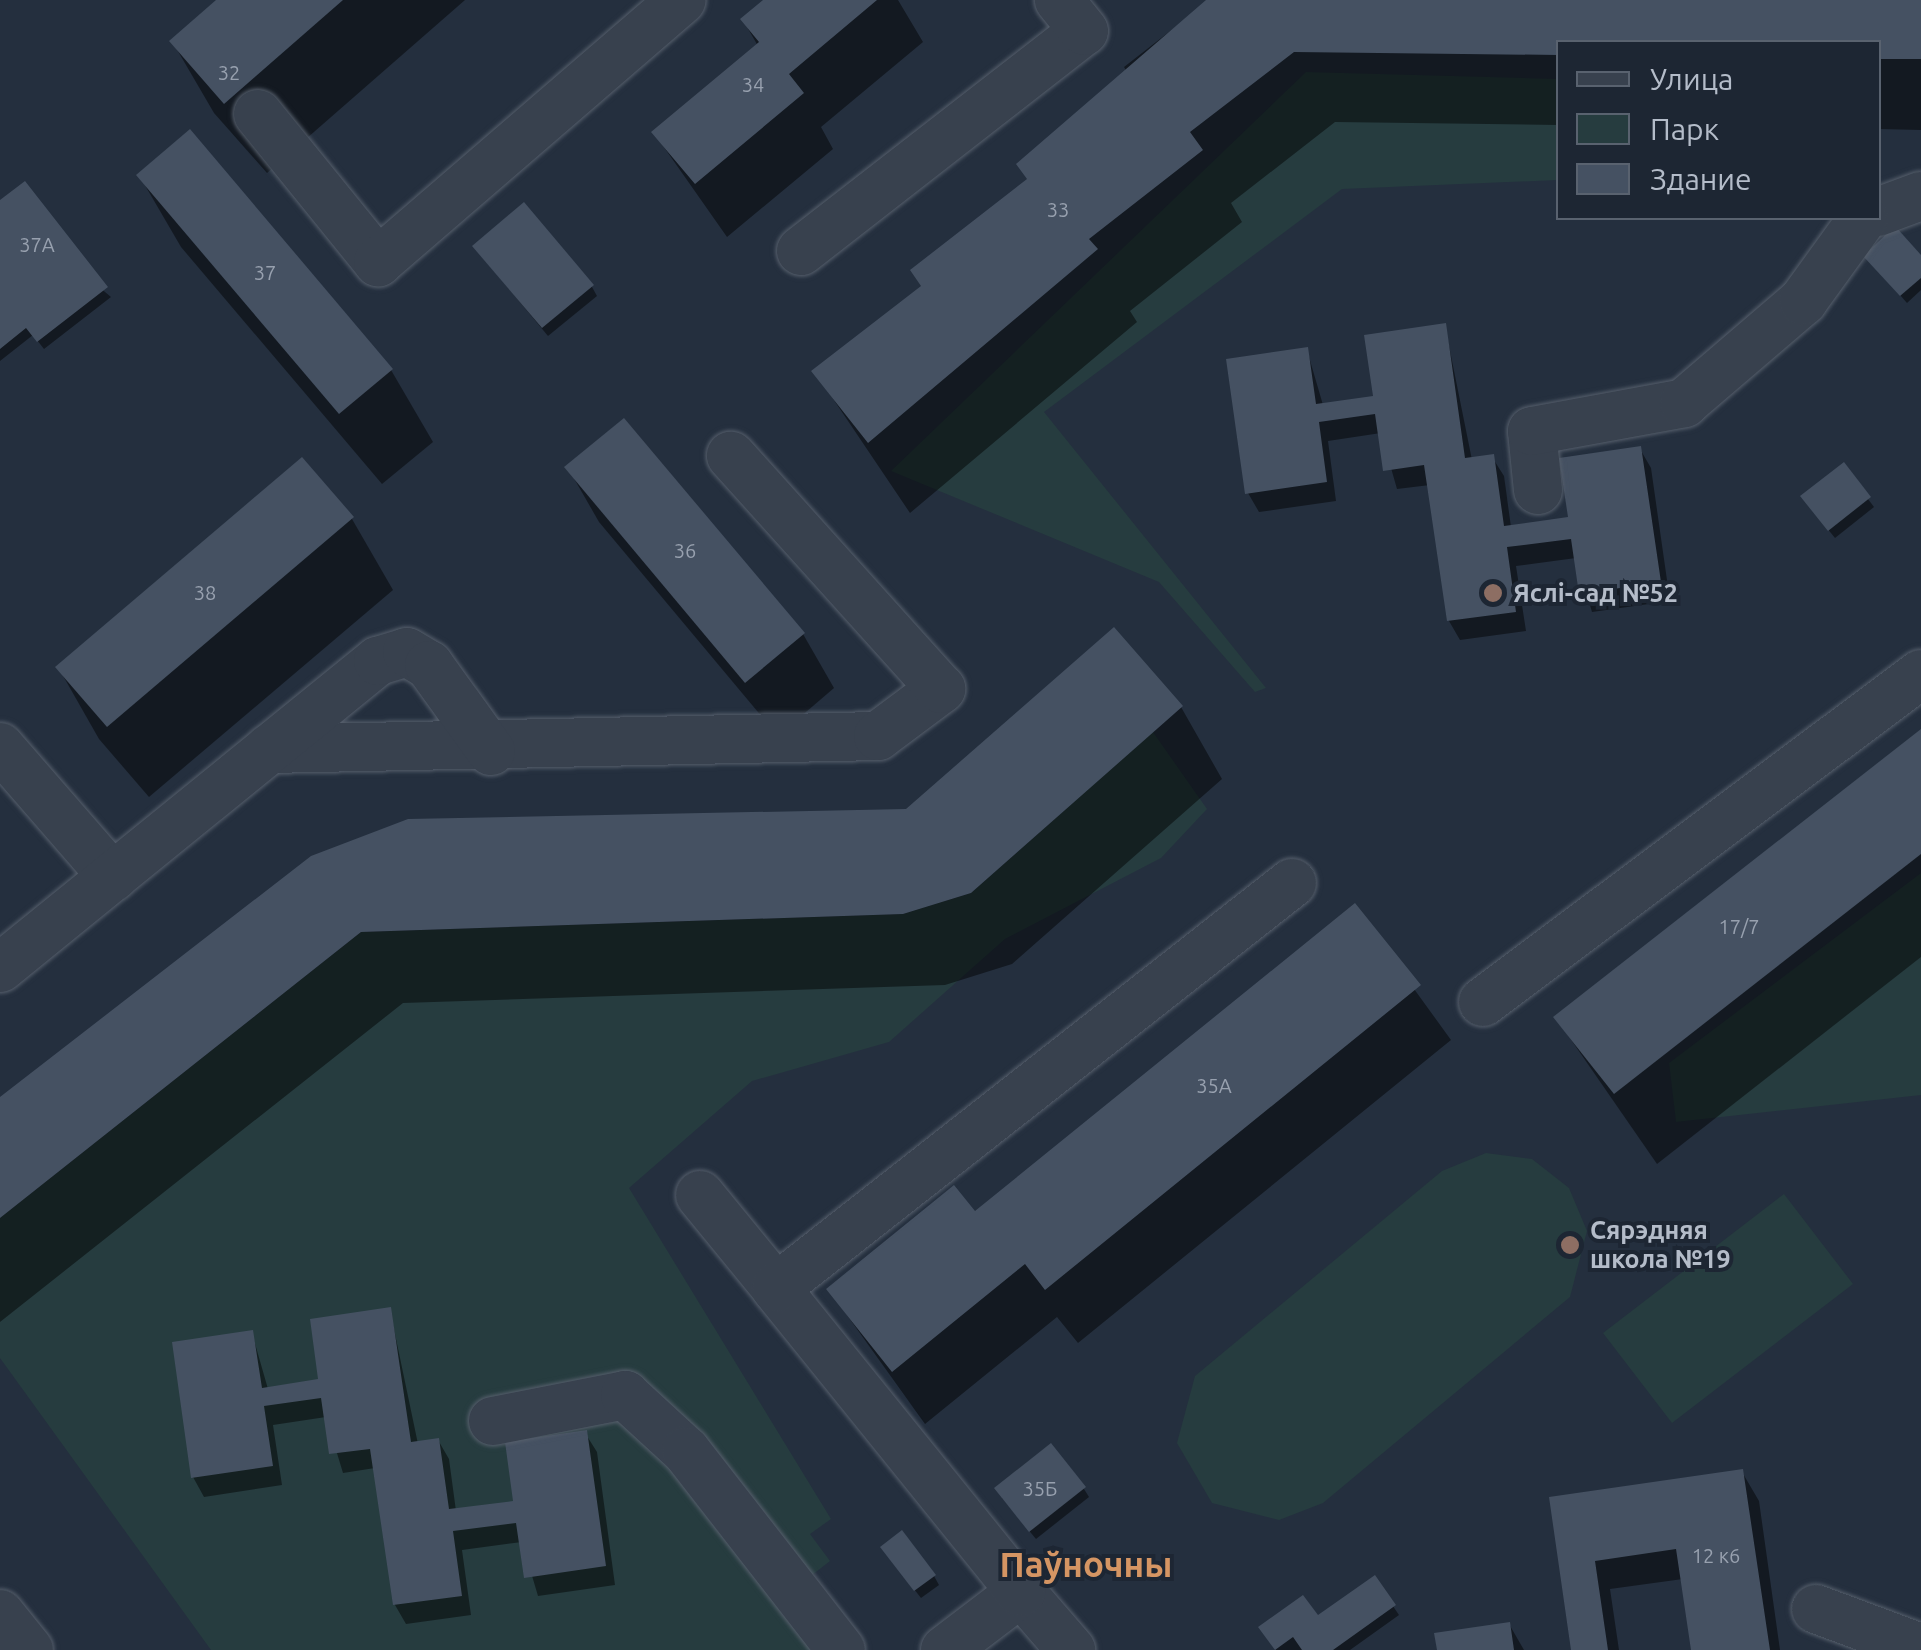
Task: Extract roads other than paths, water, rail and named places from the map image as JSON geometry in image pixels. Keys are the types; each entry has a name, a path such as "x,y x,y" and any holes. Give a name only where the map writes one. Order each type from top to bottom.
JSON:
{"lane":[{"path":"258,114 378,262 681,0"},
{"path":"801,251 1084,31 1058,0"},
{"path":"1881,211 1921,196"},
{"path":"1538,490 1532,431 1684,403 1803,302 1862,220"},
{"path":"269,748 491,751 878,736 941,689 732,456"},
{"path":"0,968 378,660 406,652 429,665 491,751"},
{"path":"1483,1002 1921,674"},
{"path":"9,774 112,876"},
{"path":"776,1288 1292,883"},
{"path":"700,1195 1071,1650"},
{"path":"494,1420 624,1395 686,1451 841,1650"},
{"path":"946,1650 1021,1592"},
{"path":"1816,1609 1921,1648"},
{"path":"0,1614 29,1650"}],"place":[{"name":"Яслі-сад №52","path":"1493,593"},
{"name":"Сярэдняя школа №19","path":"1570,1245"}],"district":[{"name":"Паўночны","path":"1086,1564"}]}
